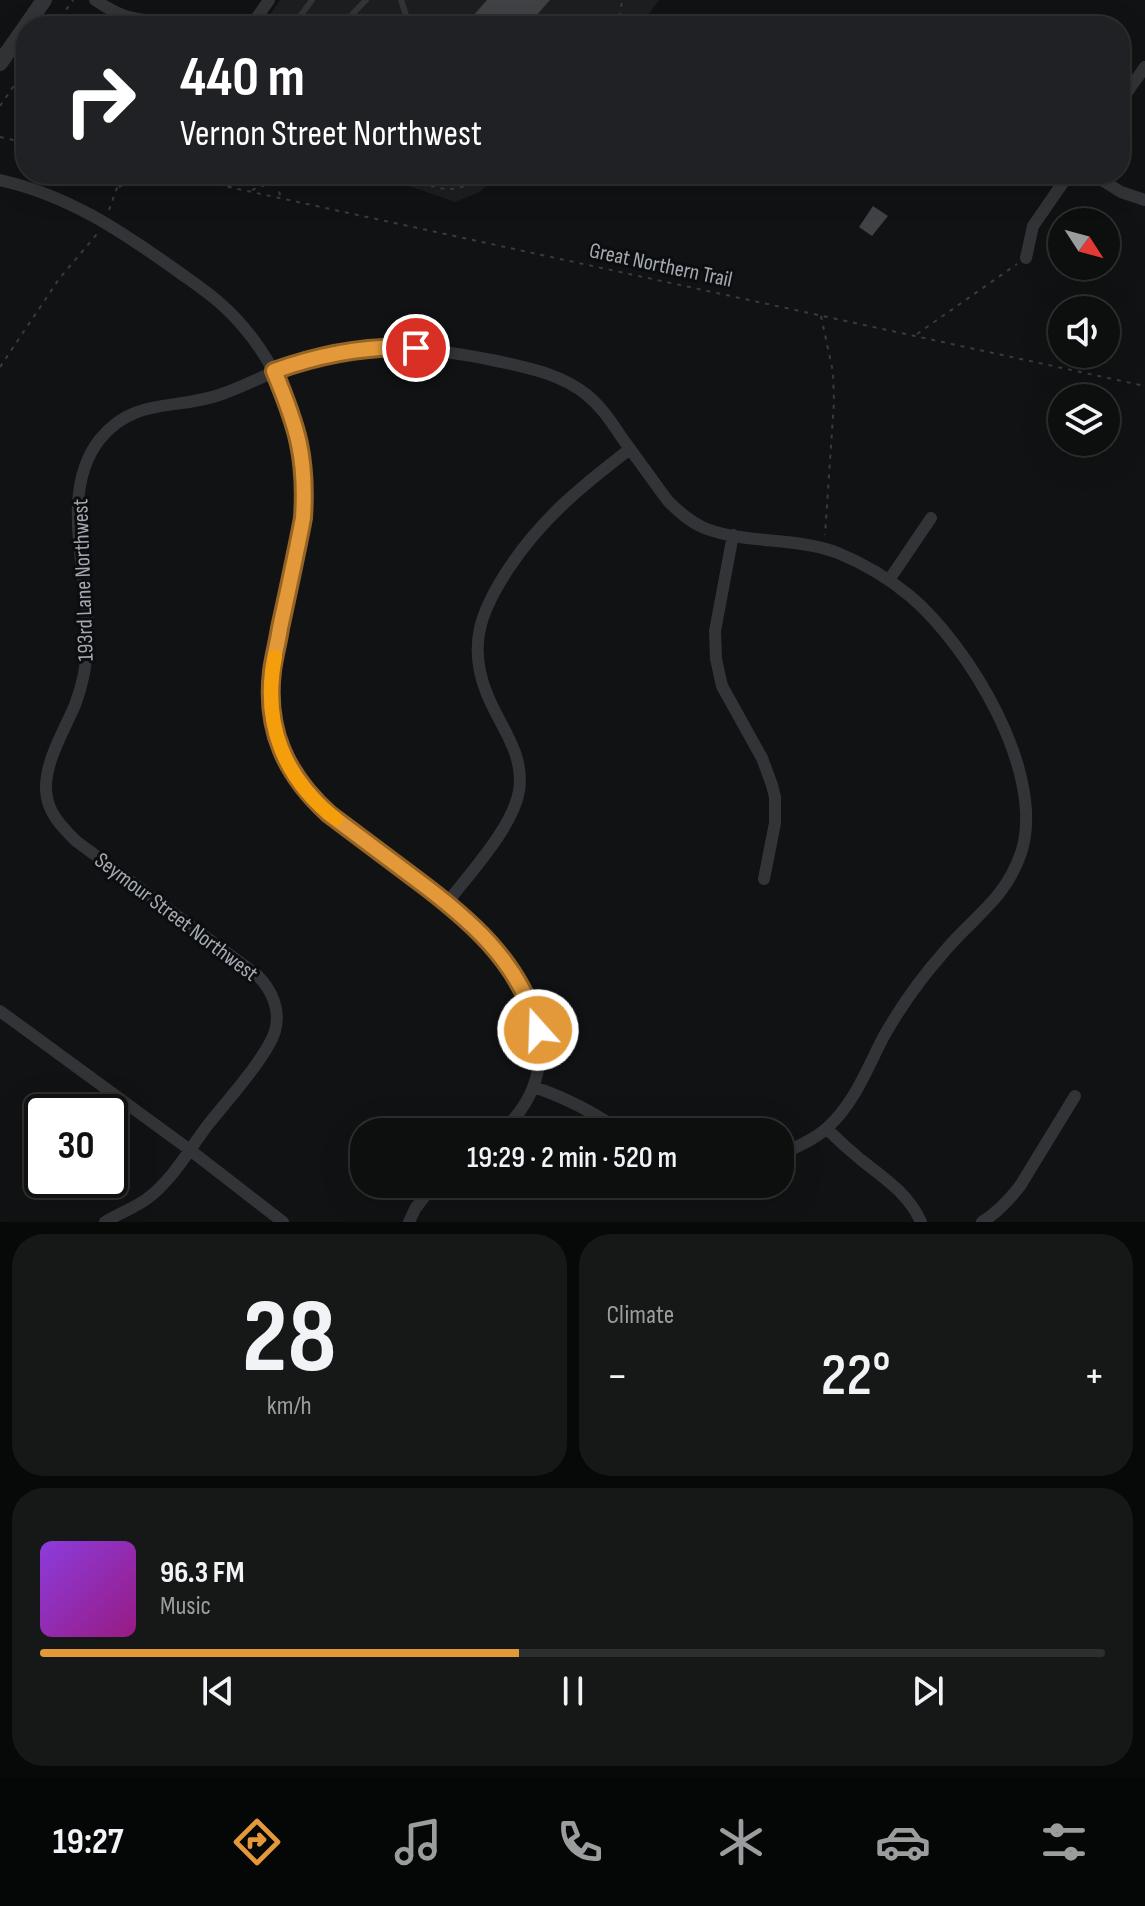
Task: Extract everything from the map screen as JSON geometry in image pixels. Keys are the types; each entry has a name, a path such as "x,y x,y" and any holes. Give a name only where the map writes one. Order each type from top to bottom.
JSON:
{"street":[{"path":"95,0 120,16"},
{"path":"0,63 16,40"},
{"path":"1130,88 1145,67"},
{"path":"0,180 43,193 103,220 135,241 221,304 257,344 274,371 299,438 304,487 303,518 272,671 271,707 278,741 293,773 315,801 447,903 487,939 509,967 527,998 536,1021 540,1046 534,1087 514,1118"},
{"path":"1026,258 1033,226 1062,184"},
{"path":"1108,184 1145,200"},
{"name":"193rd Lane Northwest","path":"67,721 80,690 87,656 78,498 92,451 110,429 148,407 207,399 274,371 343,351 398,347 434,350 525,367 557,377 584,393 605,414 679,513 707,529 834,552 867,566 889,580 927,612 953,643 977,678 1007,736 1026,797 1025,832 1017,865 1000,895 947,948 919,982 884,1037 858,1089 827,1129"},
{"path":"447,903 511,817 521,776 515,750 481,678 477,647 482,616 494,590 535,533 573,493 630,449"},
{"path":"889,580 931,518"},
{"path":"733,535 715,631 716,659 722,686 762,758 775,797 775,823 764,879"},
{"name":"Seymour Street Northwest","path":"67,721 50,764 46,784 49,805 59,824 76,841 266,983 275,1003 277,1021 269,1044 167,1180 148,1199 105,1222"},
{"path":"0,1011 283,1222"},
{"path":"534,1087 576,1103 602,1118"},
{"path":"982,1222 1010,1199 1020,1186 1075,1096"},
{"path":"794,1149 827,1129 900,1190 921,1222"},
{"path":"409,1222 423,1198"}],"lane":[{"path":"351,16 366,0"}],"path":[{"path":"0,106 16,83"},
{"path":"0,367 59,279 97,233 119,184"},
{"path":"117,189 126,184"},
{"name":"Great Northern Trail","path":"217,184 1145,386"},
{"path":"250,191 268,184"},
{"path":"277,184 281,198"},
{"path":"428,184 456,190 470,184"},
{"path":"916,335 1026,258"},
{"path":"821,314 833,372 834,402 824,550"}],"shaded area":[{"path":"280,0 659,0 647,16 269,16"},
{"path":"404,184 488,184 480,192 455,202"}],"building":[{"path":"487,0 550,0 536,16 473,16"},
{"path":"873,206 888,216 872,236 859,227"}],"slow traffic":[{"path":"275,657 271,707 278,741 302,787 336,819"}],"route":[{"path":"416,348 343,351 274,371 299,438 304,497 303,518 272,671 274,724 285,758 302,787 315,801 447,903 487,939 519,982 534,1013 538,1030"}]}
